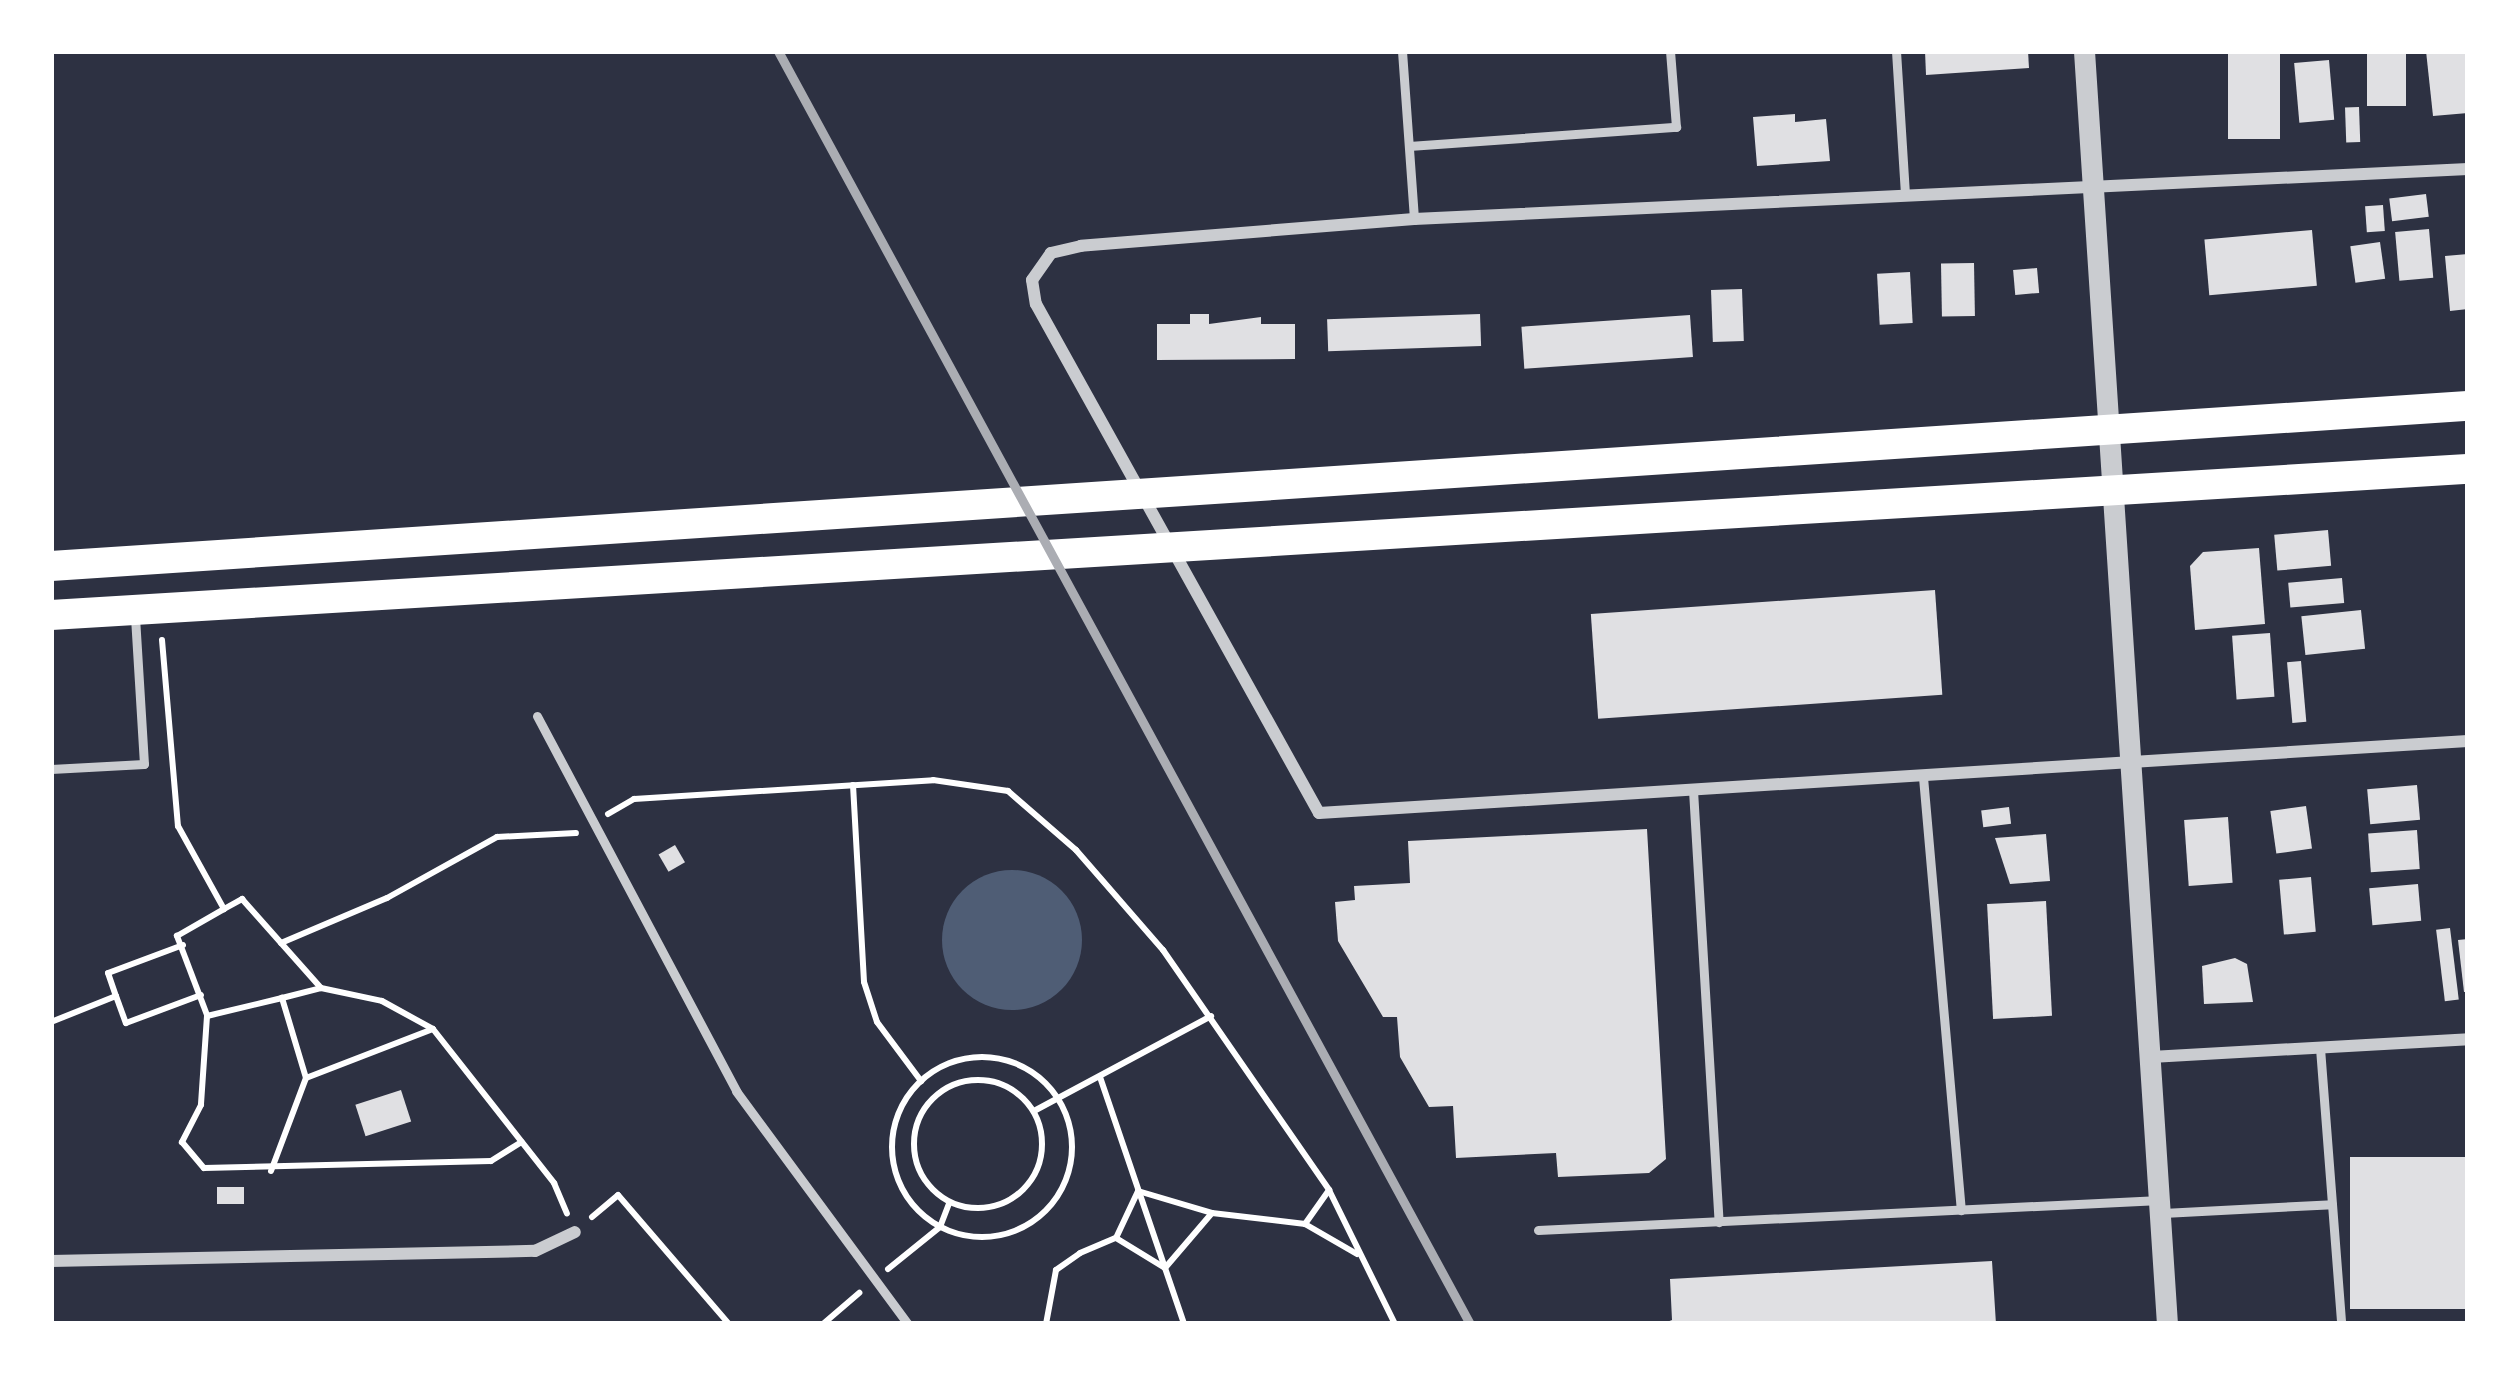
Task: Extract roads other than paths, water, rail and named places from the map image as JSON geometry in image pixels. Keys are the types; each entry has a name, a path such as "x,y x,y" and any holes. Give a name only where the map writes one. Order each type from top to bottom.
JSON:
{"highway":[{"path":"51,566 2468,406"},
{"path":"51,614 2468,472"}],"street":[{"path":"2084,51 2167,1324"},
{"path":"2468,169 1414,219 1082,246 1052,253 1033,280 1036,304 1319,813 2468,741"},
{"path":"2151,1057 2468,1039"},
{"path":"51,1262 536,1251 574,1232"}],"lane":[{"path":"1402,51 1414,219"},
{"path":"1408,146 1676,127 1670,51"},
{"path":"1896,51 1906,196"},
{"path":"51,769 144,764 135,610"},
{"path":"538,716 736,1091 908,1324"},
{"path":"1923,777 1961,1210"},
{"path":"1693,790 1719,1222"},
{"path":"2320,1048 2341,1324"},
{"path":"1538,1230 1961,1210 2332,1204"}],"water":[{"path":"1012,870 1039,876 1061,891 1076,913 1082,940 1076,967 1061,989 1039,1004 1012,1010 985,1004 963,989 948,967 942,940 948,913 963,891 985,876"}],"railway":[{"path":"778,51 1470,1324"}]}
